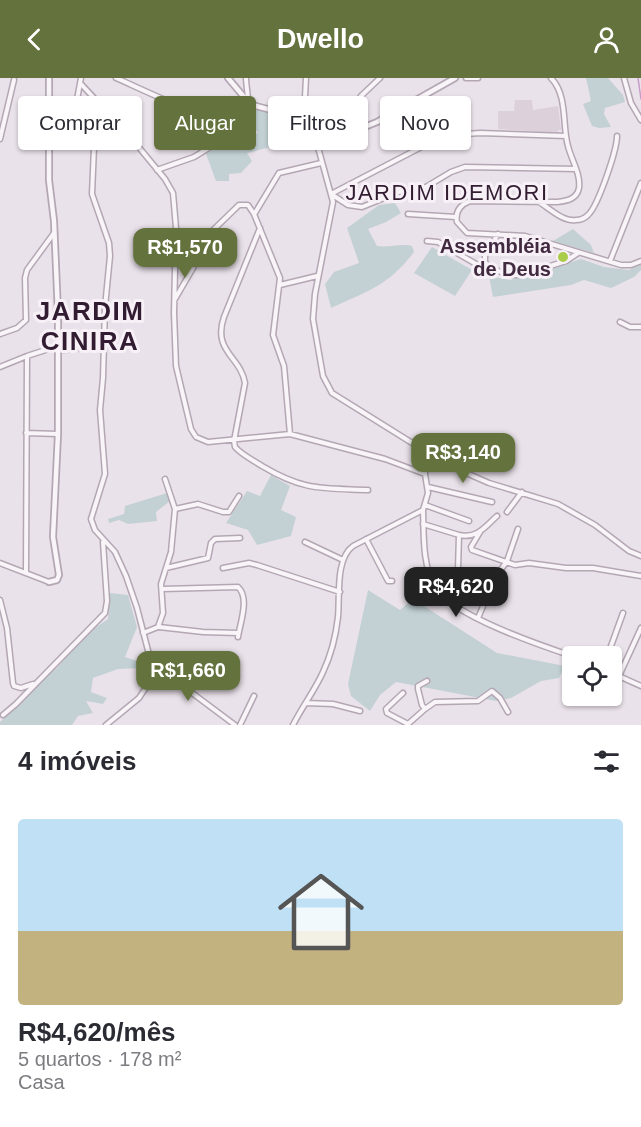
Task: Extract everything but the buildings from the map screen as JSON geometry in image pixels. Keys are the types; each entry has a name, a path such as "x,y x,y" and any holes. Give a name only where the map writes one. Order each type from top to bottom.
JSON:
{"street":[{"path":"0,563 49,582 57,580 59,575 53,528 58,434 58,346 55,232 49,180 49,78"},
{"path":"116,78 157,96"},
{"path":"228,78 243,96"},
{"path":"246,78 248,96"},
{"path":"305,96 306,78"},
{"path":"361,96 380,78"},
{"path":"368,126 455,78"},
{"path":"466,78 478,78"},
{"path":"456,217 462,206 470,201 557,202 572,199 578,191 579,181 566,136 559,90 551,78"},
{"path":"624,78 631,104 641,120"},
{"path":"0,139 14,80"},
{"path":"81,81 170,187 174,200 176,228 174,299 176,366 191,429 196,437 208,442 290,434 385,459 425,474"},
{"path":"81,81 77,114 94,147 92,195 110,248 100,410 105,474 103,487 92,516 95,531 115,552 126,576 151,662 151,675 139,698 106,725"},
{"path":"330,194 445,137 480,133 566,136"},
{"path":"538,202 570,220 580,220 588,216 609,170 617,136"},
{"path":"157,170 194,157 205,150"},
{"path":"318,150 332,205 318,276 313,319 319,360 327,385 340,399 425,451 475,477 558,504 595,525 629,551 641,556"},
{"path":"254,214 279,173 321,163"},
{"path":"330,194 348,205 362,207 399,192 426,186 465,167 576,169"},
{"path":"610,261 641,183"},
{"path":"553,211 557,202"},
{"path":"174,299 193,268 207,236 231,211 243,203 248,205 280,274 273,335 284,366 290,434"},
{"path":"408,214 456,217"},
{"path":"456,217 460,227 467,233 525,236 578,254 626,266 641,261"},
{"path":"260,228 222,323 223,346 243,375 245,383 234,441 237,450 300,485 329,489 368,490"},
{"path":"0,334 17,328 26,320 25,278 27,270 55,232"},
{"path":"498,234 485,262 489,267 508,275 517,276 566,261 578,254"},
{"path":"428,241 438,242 483,268 489,267"},
{"path":"280,285 318,276"},
{"path":"620,322 630,327 641,327"},
{"path":"0,367 58,346"},
{"path":"26,572 27,356"},
{"path":"26,433 58,434"},
{"path":"425,451 425,474 428,487 423,524 428,567 434,585 443,598 478,618 562,652"},
{"path":"158,627 163,613 160,584 171,552 175,509 165,479"},
{"path":"428,487 492,502"},
{"path":"507,512 522,492"},
{"path":"175,509 198,504 227,513 233,509 238,496"},
{"path":"293,725 323,672 334,640 343,560 348,550 424,507 469,521"},
{"path":"497,516 480,532 471,547 472,550 515,565 529,562 562,568 593,568 641,576"},
{"path":"423,524 470,537 480,532"},
{"path":"478,618 495,578 507,561 518,529"},
{"path":"458,569 459,535"},
{"path":"165,568 208,558 213,538 218,536"},
{"path":"212,541 223,538 240,538"},
{"path":"366,539 388,580 393,581"},
{"path":"3,715 105,614 107,601 104,541"},
{"path":"305,542 343,560"},
{"path":"223,568 249,563 340,592"},
{"path":"143,633 158,627 238,635 244,604 242,591 238,587 162,590"},
{"path":"0,600 7,628 14,686 21,688 34,684"},
{"path":"611,646 623,613"},
{"path":"622,669 641,628"},
{"path":"151,662 177,661 222,668"},
{"path":"151,662 235,725"},
{"path":"622,677 641,686"},
{"path":"425,709 418,686 427,681"},
{"path":"403,693 386,709 387,712 408,725 435,702 478,701 492,691 500,698 508,712"},
{"path":"240,725 254,696"},
{"path":"306,702 333,704 360,711"}],"shaded area":[{"path":"586,78 608,78 623,95 625,102 605,108 604,114 611,127 592,126 583,104 591,101"},
{"path":"515,100 532,100 533,110 558,106 561,130 558,130 558,133 498,129 498,111 514,111"},
{"path":"256,107 268,110 268,148 247,153 252,161 241,173 229,174 229,181 216,181 206,154 212,150 256,150 256,134 258,133"},
{"path":"395,203 401,213 368,229 377,246 408,245 412,246 414,252 386,280 367,292 331,308 325,284 334,272 359,263 347,228 379,205"},
{"path":"573,229 591,245 594,253 553,241"},
{"path":"432,247 472,270 455,296 414,273"},
{"path":"581,259 604,267 629,270 641,263 641,270 634,277 611,288 584,280 571,285 493,297 489,276 510,280"},
{"path":"62,338 80,339 82,352 62,354"},
{"path":"271,475 290,486 281,510 296,517 291,536 257,545 248,530 226,523 247,491 260,496"},
{"path":"167,493 170,501 156,512 157,521 128,524 119,520 109,523 108,519 124,514 125,506"},
{"path":"368,590 400,610 413,599 497,653 562,665 559,678 541,681 511,698 496,701 396,682 380,695 370,711 351,696 348,684"},
{"path":"110,593 128,595 137,627 125,657 143,663 142,668 118,669 93,678 91,692 107,698 103,704 86,701 93,713 78,716 72,725 0,725 0,722 39,682 58,667 83,636 108,619"}],"waterway":[{"path":"638,78 641,99"}],"place":[{"name":"Assembléia de Deus","path":"563,257"}],"district":[{"name":"JARDIM IDEMORI","path":"447,192"},
{"name":"JARDIM CINIRA","path":"90,326"}]}
